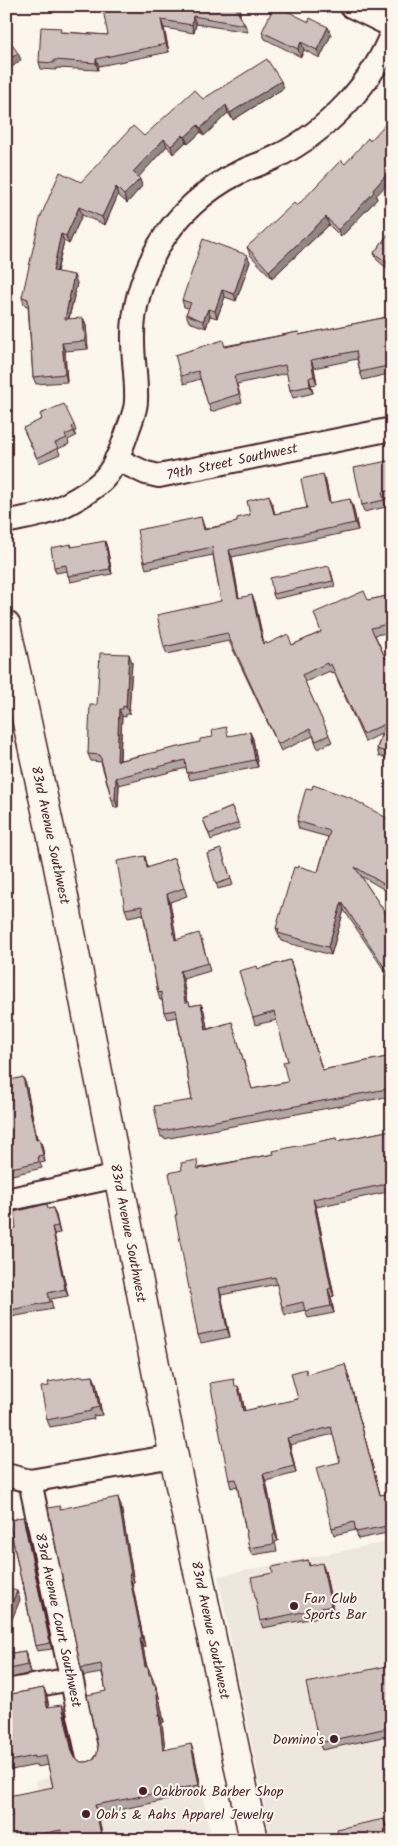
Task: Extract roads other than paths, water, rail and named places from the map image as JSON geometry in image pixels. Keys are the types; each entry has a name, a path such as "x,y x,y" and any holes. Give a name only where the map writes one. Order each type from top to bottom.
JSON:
{"street":[{"path":"351,6 392,26"},
{"path":"6,522 45,514 88,491 107,476 125,438 136,403 132,338 136,306 145,276 158,247 167,233 200,198 226,180 293,147 324,124 358,90 375,67 392,32"},
{"name":"79th Street Southwest","path":"116,459 146,473 159,476 392,429"},
{"name":"83rd Avenue Southwest","path":"6,625 57,860 173,1456 254,1840"},
{"path":"6,1200 118,1176"},
{"path":"6,1475 30,1482 173,1456"},
{"name":"83rd Avenue Court Southwest","path":"30,1482 88,1758"},
{"path":"6,1691 71,1679"}],"place":[{"name":"Fan Club Sports Bar","path":"294,1606"},
{"name":"Domino's","path":"334,1739"},
{"name":"Oakbrook Barber Shop","path":"143,1791"},
{"name":"Ooh's & Aahs Apparel Jewelry","path":"86,1814"}]}
